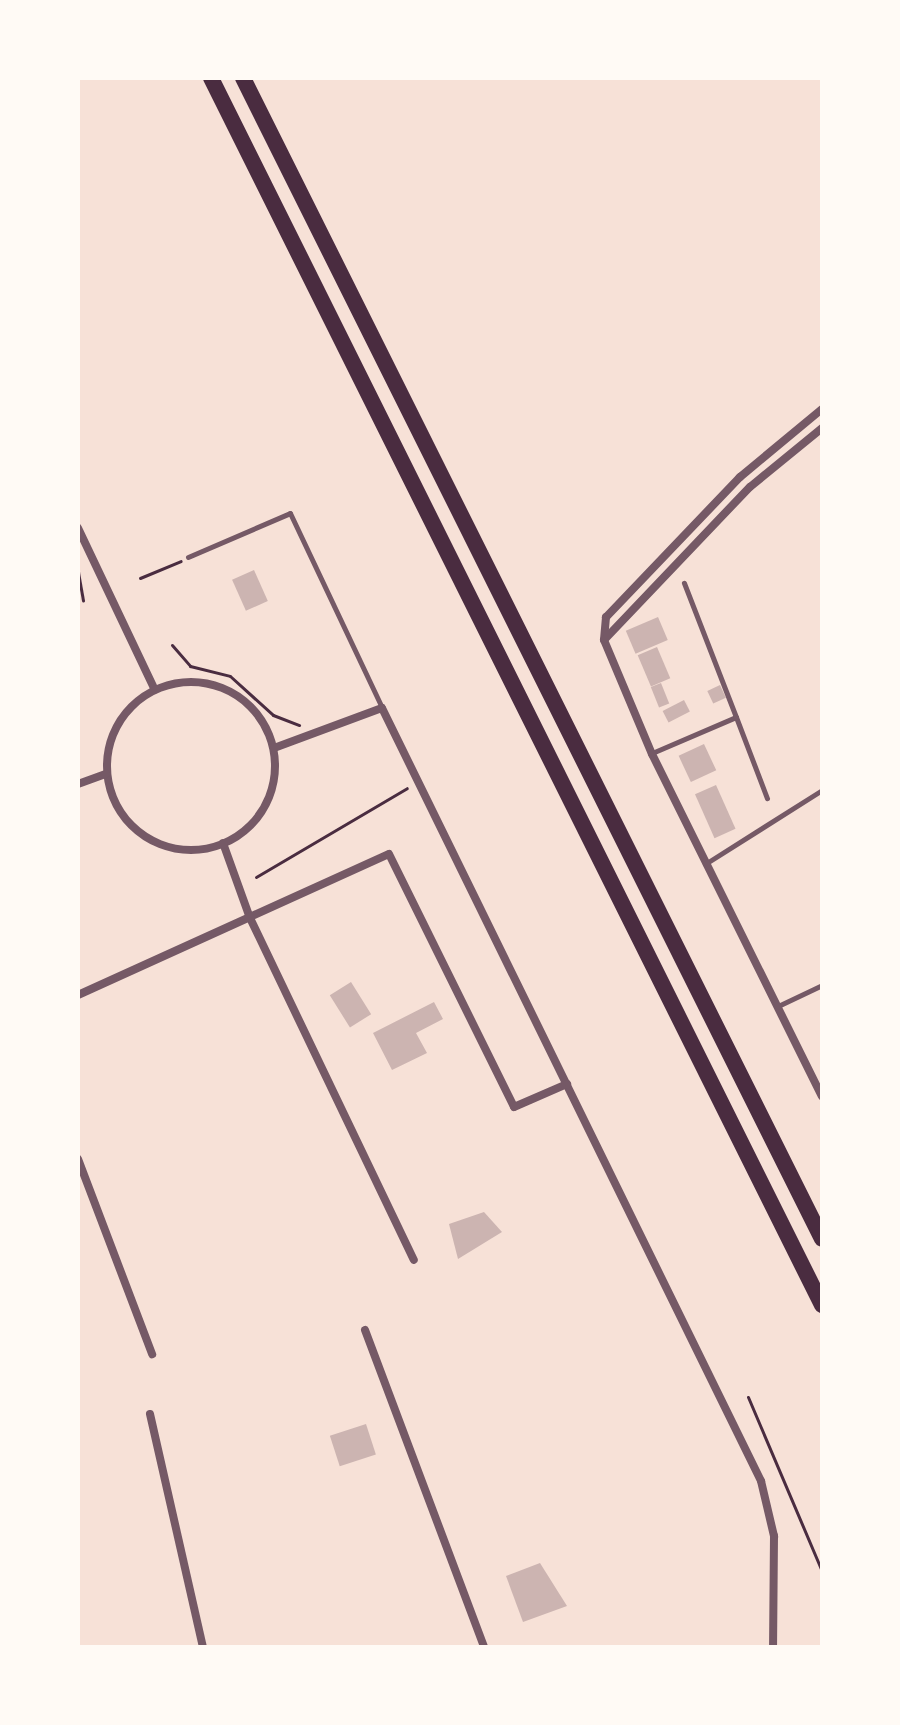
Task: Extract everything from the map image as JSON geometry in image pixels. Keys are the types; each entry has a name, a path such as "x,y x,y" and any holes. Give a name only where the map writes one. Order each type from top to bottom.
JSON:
{"highway":[{"path":"211,78 822,1305"},
{"path":"243,78 822,1239"}],"street":[{"path":"822,409 740,477 606,617 604,640 652,754 777,1007 818,1078 822,1096"},
{"path":"604,640 750,487 822,428"},
{"path":"78,528 155,690"},
{"path":"214,685 252,709 274,748 274,783 261,814 223,843 169,848 139,833 116,807 106,774 116,730 155,690 214,685"},
{"path":"274,748 382,708 761,1481 776,1564 773,1647"},
{"path":"78,784 106,774"},
{"path":"223,843 250,918 414,1260"},
{"path":"78,995 389,854 514,1107 567,1084"},
{"path":"78,1159 152,1354"},
{"path":"365,1330 484,1647"},
{"path":"150,1414 203,1647"}],"lane":[{"path":"188,557 290,513 382,708"},
{"path":"684,583 767,798"},
{"path":"652,754 736,717"},
{"path":"705,864 822,790"},
{"path":"777,1007 822,985"}],"path":[{"path":"140,578 188,557"},
{"path":"78,572 83,601"},
{"path":"172,645 190,666 230,676 273,715 322,730"},
{"path":"256,877 407,788"},
{"path":"748,1397 822,1571"}],"building":[{"path":"254,570 268,601 246,611 232,580"},
{"path":"658,617 668,640 636,654 626,631"},
{"path":"657,647 670,678 651,687 638,655"},
{"path":"661,683 669,703 659,708 651,687"},
{"path":"720,685 726,698 713,704 707,691"},
{"path":"684,700 690,712 669,722 663,711"},
{"path":"704,744 716,770 691,782 679,756"},
{"path":"716,785 736,829 715,838 695,794"},
{"path":"351,982 371,1014 350,1027 330,995"},
{"path":"434,1002 443,1019 416,1033 427,1053 392,1070 373,1033"},
{"path":"484,1212 502,1232 458,1259 449,1224"},
{"path":"366,1424 376,1454 340,1466 330,1436"},
{"path":"540,1563 567,1606 523,1622 506,1576"}]}
